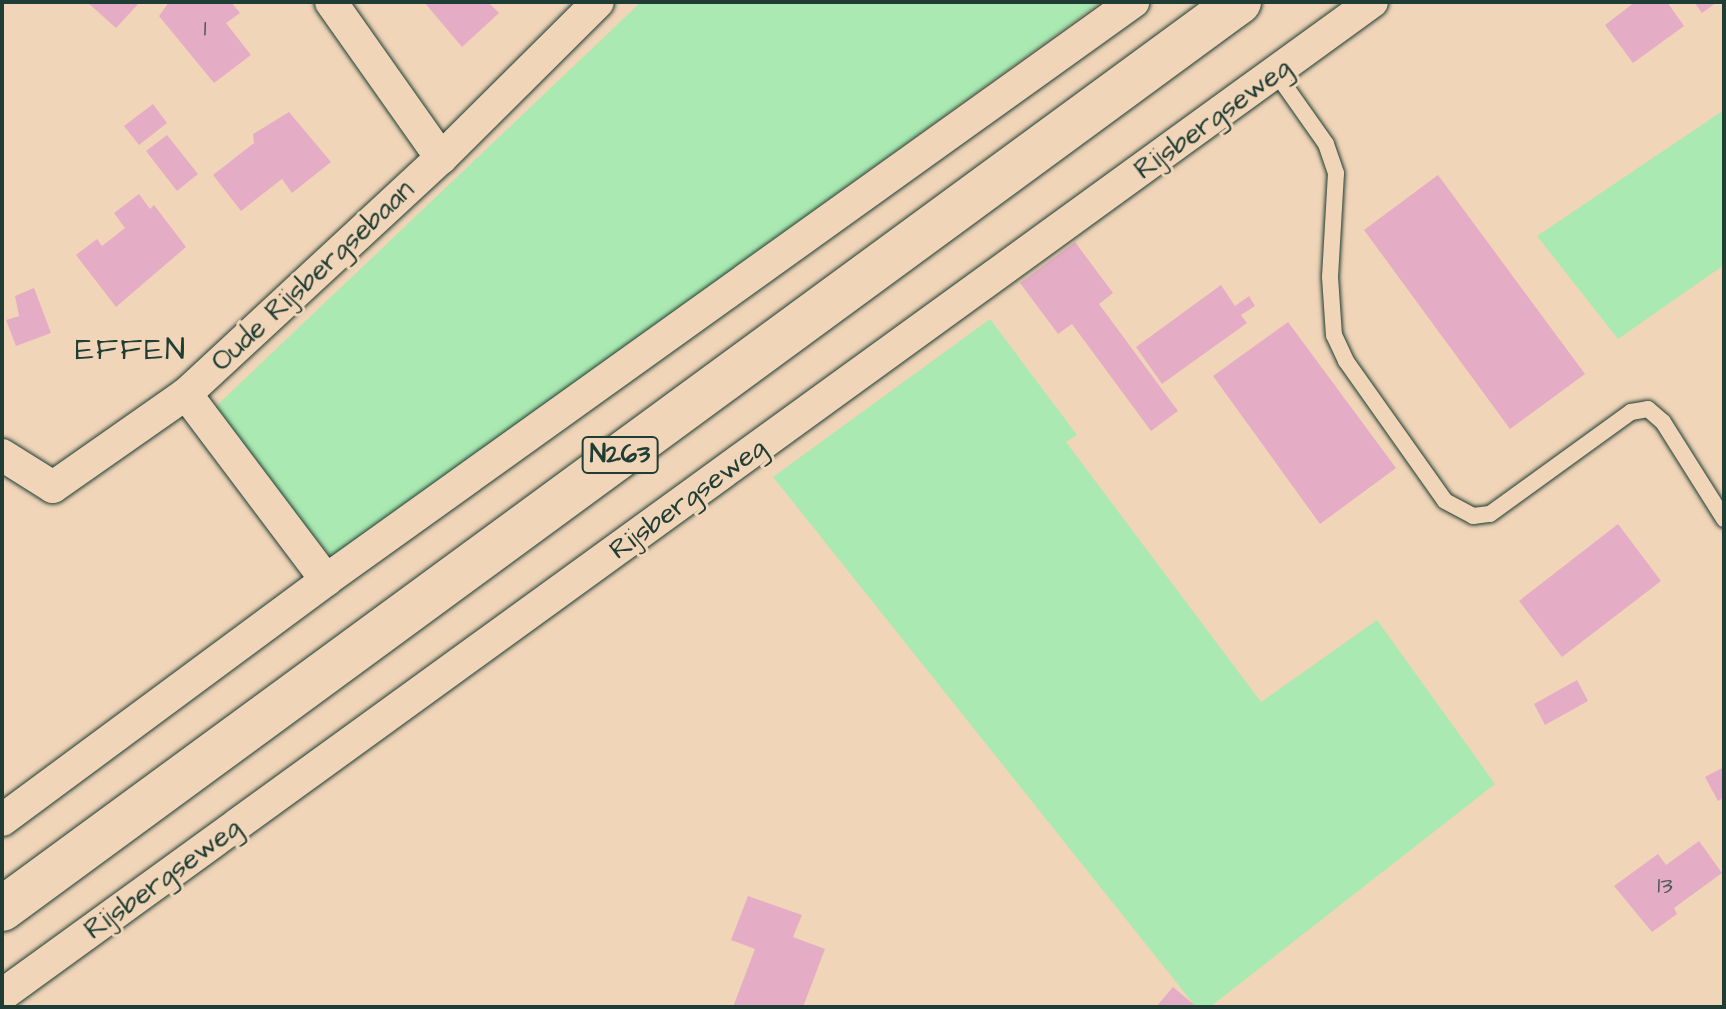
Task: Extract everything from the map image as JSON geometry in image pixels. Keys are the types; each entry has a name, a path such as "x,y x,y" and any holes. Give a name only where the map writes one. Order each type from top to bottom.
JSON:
{"main road":[{"name":"N263","path":"2,909 1239,2"}],"street":[{"path":"331,2 441,158"},
{"name":"Oude Rijsbergsebaan","path":"2,455 53,487 186,394 441,158 598,2"},
{"path":"2,820 326,580 1133,2"},
{"name":"Rijsbergseweg","path":"2,995 1372,2"},
{"path":"186,394 326,580"}],"lane":[{"path":"1276,73 1326,144 1336,173 1330,277 1334,335 1346,361 1445,501 1473,516 1490,514 1631,412 1648,409 1663,422 1724,519"}],"green space":[{"path":"641,2 1101,2 333,559 211,411"},
{"path":"1724,110 1724,265 1618,339 1537,236"},
{"path":"990,319 1077,435 1066,442 1261,702 1377,620 1495,784 1210,1007 1196,1007 773,477"}],"building":[{"path":"87,2 140,2 116,28"},
{"path":"169,2 231,2 240,13 226,23 251,55 214,83 159,16"},
{"path":"424,2 488,2 499,13 462,47"},
{"path":"1635,2 1667,2 1684,26 1633,63 1605,25"},
{"path":"1694,2 1717,2 1702,13"},
{"path":"153,104 167,123 139,145 124,126"},
{"path":"289,112 331,162 292,193 282,179 241,211 213,175 254,143 253,134"},
{"path":"167,135 198,174 177,191 146,151"},
{"path":"1438,175 1585,374 1510,429 1364,230"},
{"path":"139,194 150,209 154,205 186,247 116,307 76,255 97,239 102,246 125,228 114,213"},
{"path":"1075,242 1113,293 1099,304 1178,411 1151,431 1072,324 1058,334 1020,283"},
{"path":"1221,285 1235,306 1249,296 1255,306 1241,315 1247,323 1162,384 1136,347"},
{"path":"34,288 51,333 16,346 6,320 19,316 15,296"},
{"path":"1288,322 1396,468 1320,524 1213,376"},
{"path":"1618,524 1661,581 1562,657 1519,601"},
{"path":"1577,680 1588,701 1545,725 1534,704"},
{"path":"1724,767 1724,798 1718,801 1705,777"},
{"path":"1699,841 1722,873 1674,908 1677,914 1652,932 1614,886 1658,854 1666,865"},
{"path":"748,896 802,915 793,937 825,949 803,1007 733,1007 755,949 731,940"},
{"path":"1173,987 1197,1007 1156,1007"}],"district":[{"name":"EFFEN","path":"131,350"}]}
